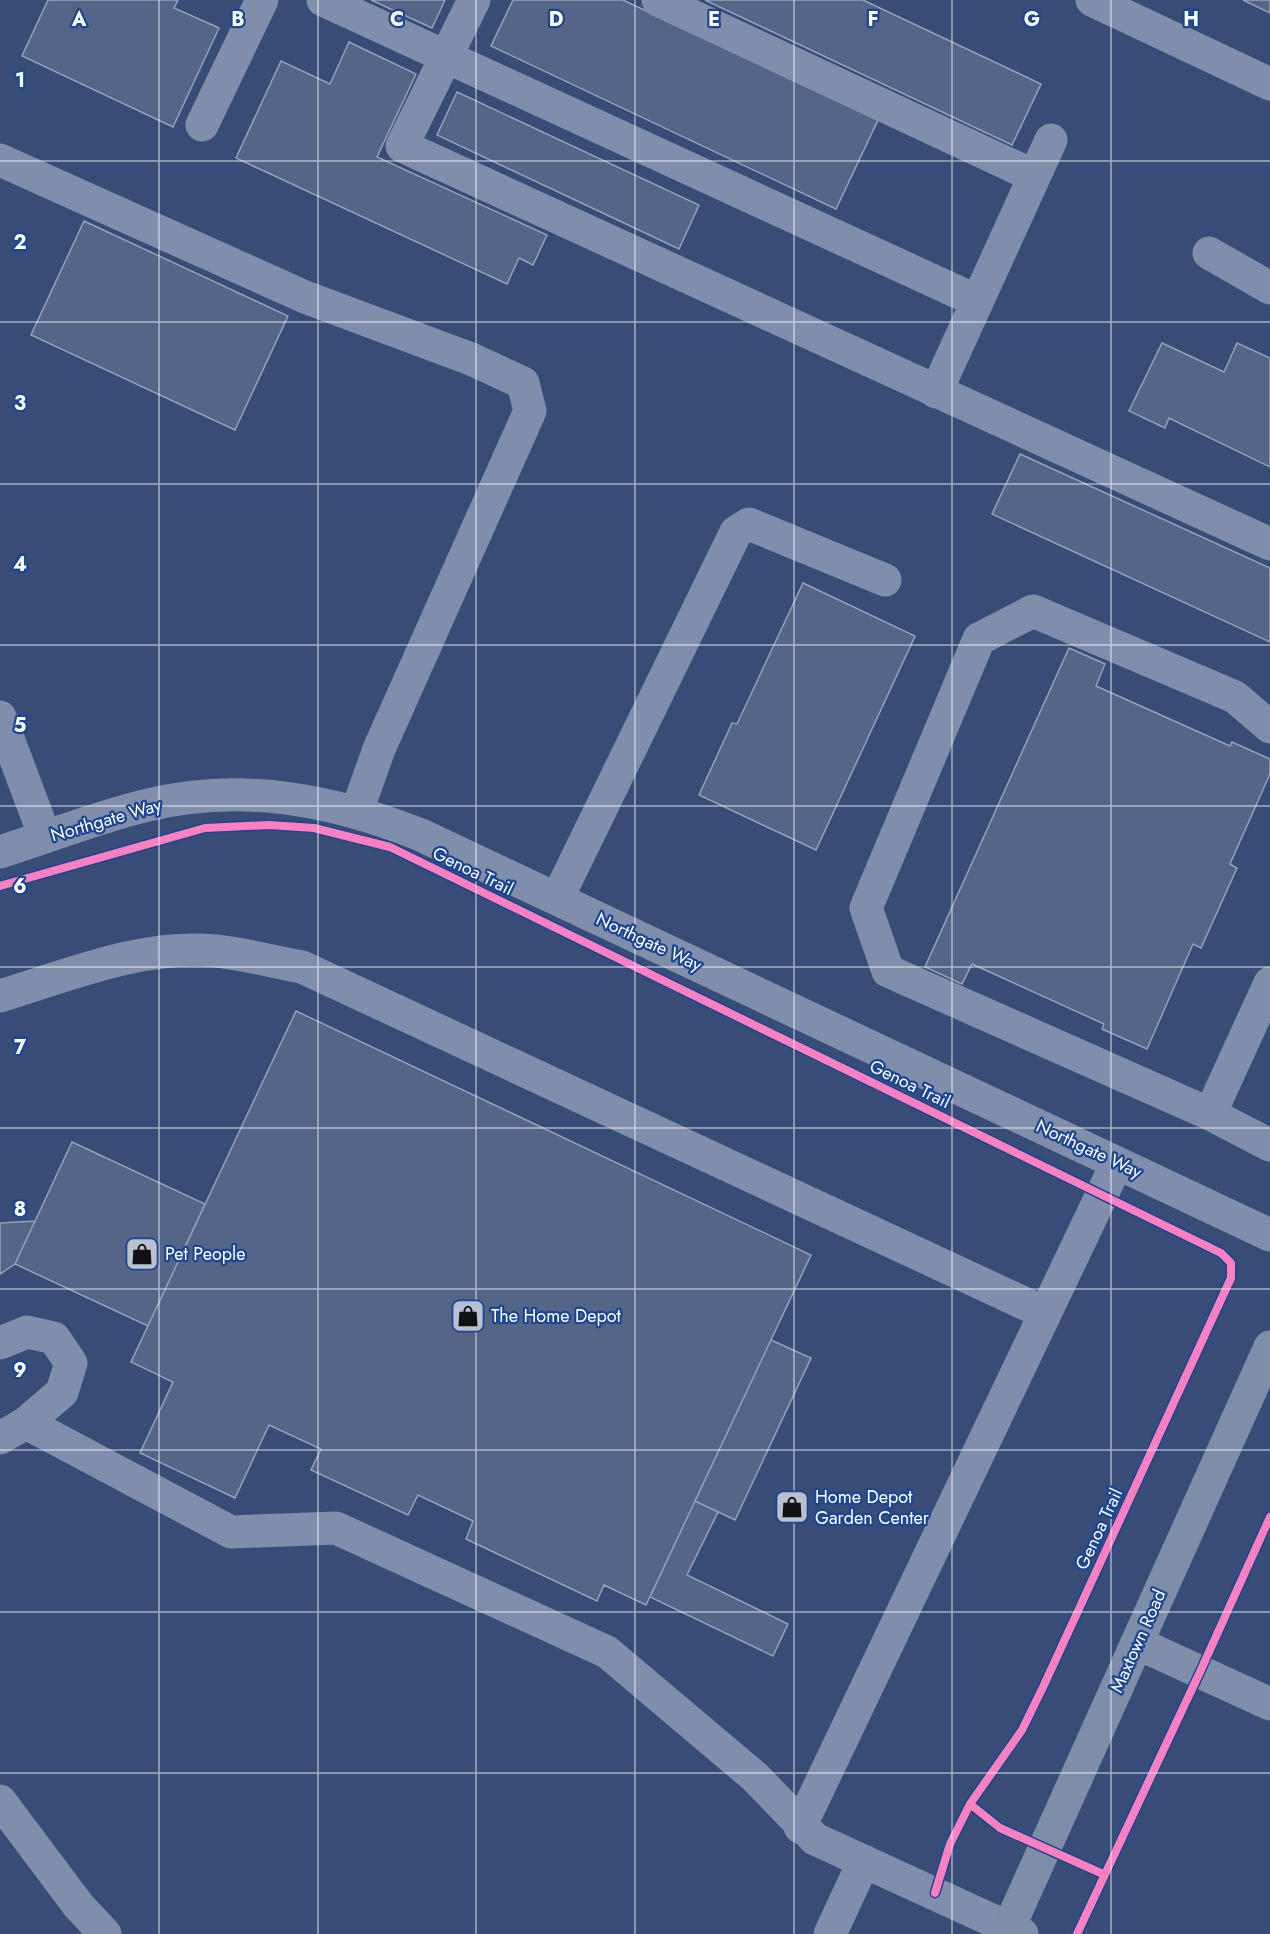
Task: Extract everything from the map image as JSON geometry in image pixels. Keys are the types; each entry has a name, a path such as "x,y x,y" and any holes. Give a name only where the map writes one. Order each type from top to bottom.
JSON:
{"main road":[{"name":"Maxtown Road","path":"1012,1932 1137,1643 1270,1347"}],"street":[{"path":"202,125 262,0"},
{"path":"323,0 977,301"},
{"path":"474,0 402,146 1270,544"},
{"path":"658,0 1034,176"},
{"path":"1092,0 1270,84"},
{"path":"936,392 1051,140"},
{"path":"0,160 306,297 471,359 523,383 530,411 379,749 357,811"},
{"path":"1209,253 1270,288"},
{"path":"557,899 736,532 749,524 885,580"},
{"path":"1270,727 1235,697 1033,611 980,639 866,908 888,971 1210,1114 1270,1145"},
{"path":"0,717 45,837"},
{"name":"Northgate Way","path":"0,852 145,806 204,796 261,795 320,801 357,811 421,835 1270,1235"},
{"path":"0,996 107,962 162,952 215,951 302,967 1045,1313"},
{"path":"1210,1114 1270,983"},
{"path":"800,1827 1117,1162"},
{"path":"0,1343 27,1332 54,1338 71,1363 62,1392 13,1430 231,1532 336,1528 607,1652 755,1777 800,1827 815,1839 1012,1932"},
{"path":"1137,1643 1270,1704"},
{"path":"0,1800 78,1905 105,1934"},
{"path":"830,1934 864,1861"}],"building":[{"path":"48,0 178,0 174,8 219,28 173,127 22,56"},
{"path":"371,0 445,0 432,28"},
{"path":"513,0 623,0 878,120 836,209 491,46"},
{"path":"705,0 863,0 1041,84 1012,145"},
{"path":"1243,0 1270,0 1270,13"},
{"path":"349,42 416,74 377,157 547,235 533,265 519,258 507,284 236,158 281,61 330,84"},
{"path":"457,92 699,205 679,249 437,135"},
{"path":"84,221 288,316 235,430 31,335"},
{"path":"1162,343 1224,372 1237,343 1270,358 1270,467 1169,418 1165,428 1129,411"},
{"path":"1020,454 1270,568 1270,642 992,514"},
{"path":"803,583 915,636 816,850 699,795 732,723 737,724"},
{"path":"1069,648 1105,664 1096,686 1230,746 1232,742 1270,759 1270,774 1230,864 1237,868 1201,948 1193,944 1147,1049 1102,1029 1104,1024 972,964 962,984 925,967"},
{"name":"The Home Depot","path":"296,1011 811,1255 646,1605 604,1585 597,1601 466,1539 473,1521 418,1495 408,1515 311,1470 321,1449 269,1425 235,1498 140,1453 173,1382 131,1362"},
{"path":"72,1142 205,1204 148,1326 15,1264"},
{"path":"35,1221 15,1264 0,1274 0,1223"},
{"path":"771,1340 811,1358 735,1520 695,1501"},
{"path":"695,1501 718,1512 687,1575 788,1624 773,1656 650,1597"}],"cycle path":[{"name":"Genoa Trail","path":"0,886 205,828 269,825 314,828 390,847 1221,1253 1231,1263 1231,1278 1044,1685 1022,1730 970,1804 950,1844 935,1893"},
{"path":"1077,1934 1270,1517"},
{"path":"970,1804 1000,1828 1103,1874"}],"place":[{"name":"Pet People","path":"142,1254"},
{"name":"The Home Depot","path":"468,1316"},
{"name":"Home Depot Garden Center","path":"792,1507"}]}
